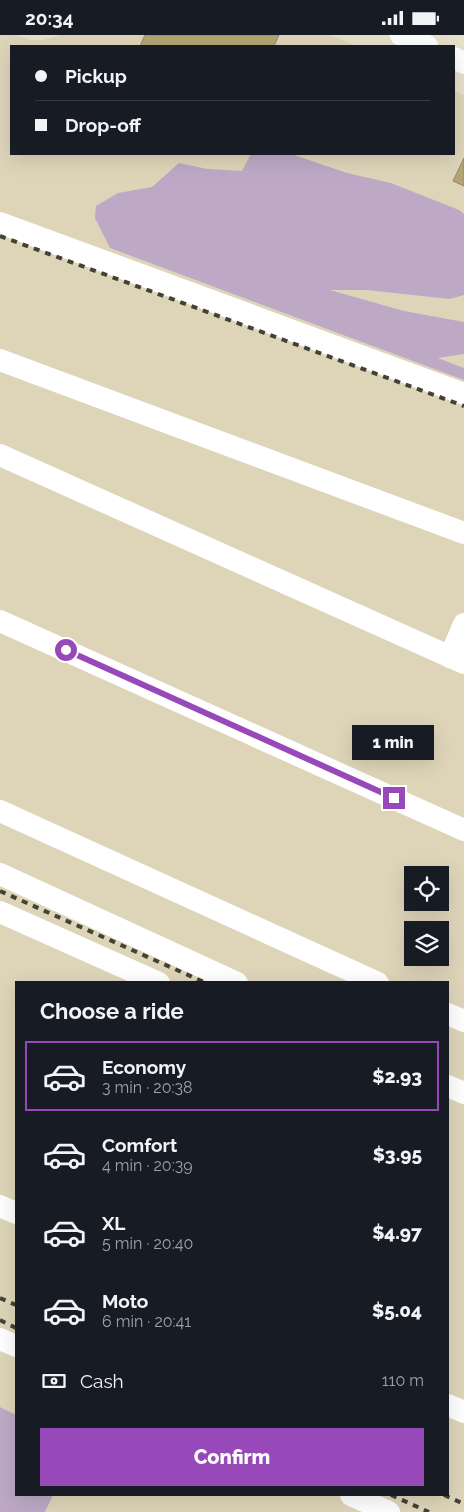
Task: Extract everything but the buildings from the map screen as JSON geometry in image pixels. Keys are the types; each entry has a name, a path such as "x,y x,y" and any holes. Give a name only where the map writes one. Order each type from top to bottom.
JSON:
{"street":[{"path":"401,35 425,45"},
{"path":"0,223 464,394"},
{"path":"0,360 464,533"},
{"path":"0,455 457,660 464,624"},
{"path":"0,621 464,829"},
{"path":"0,811 374,981"},
{"path":"0,874 233,981"},
{"path":"0,912 155,981"},
{"path":"449,1014 464,1021"},
{"path":"449,1086 464,1093"},
{"path":"0,1206 15,1213"},
{"path":"0,1339 15,1346"},
{"path":"449,1405 464,1412"},
{"path":"353,1496 390,1512"}],"shaded area":[{"path":"0,35 15,35 31,40 43,40 61,35 331,35 354,45 10,45 10,155 455,155 455,90 464,95 464,1512 45,1512 53,1496 449,1496 449,981 15,981 15,1414 0,1407"},
{"path":"250,155 294,155 347,173 391,183 459,210 464,214 464,295 450,299 366,290 330,290 404,311 464,322 464,354 438,358 464,368 464,380 110,248 95,218 96,206 118,193 152,187 179,163 207,169 242,171"},
{"path":"0,1407 15,1414 15,1496 53,1496 45,1512 0,1512"}],"railway":[{"path":"0,236 464,406"},
{"path":"0,891 202,981"},
{"path":"0,1298 15,1305"},
{"path":"0,1320 15,1328"},
{"path":"393,1496 429,1512"},
{"path":"446,1496 464,1504"}],"route":[{"path":"66,650 394,798"}]}
